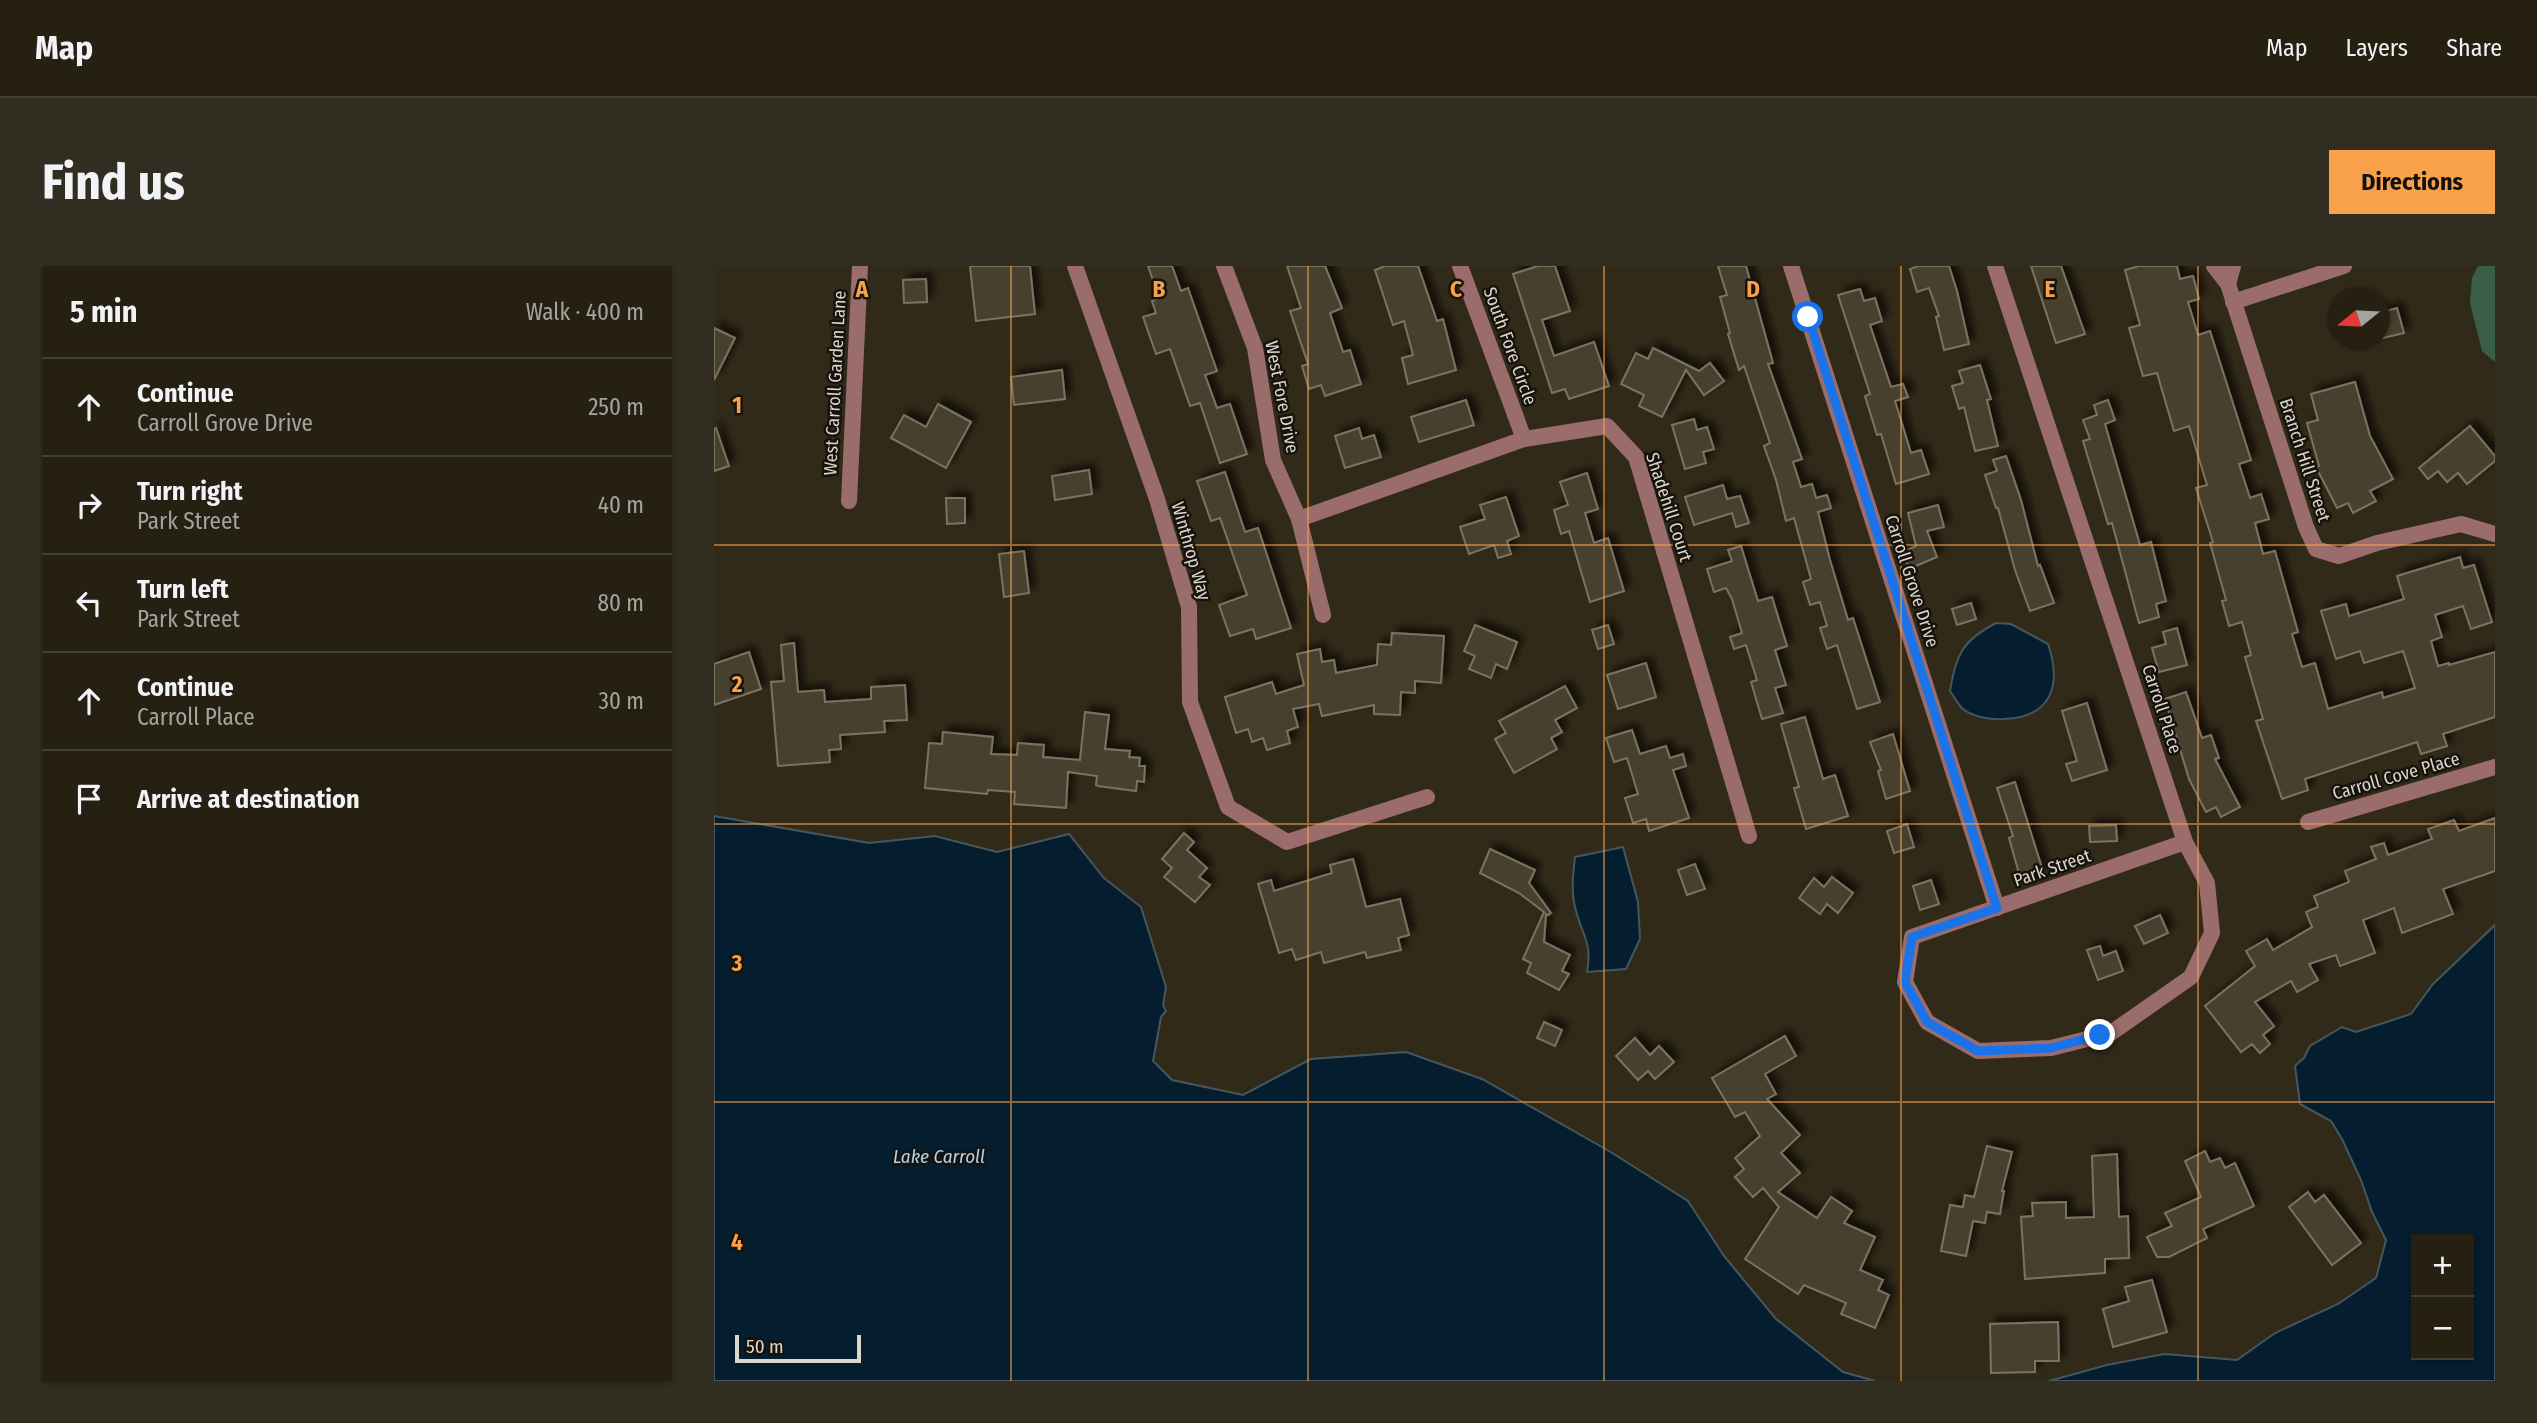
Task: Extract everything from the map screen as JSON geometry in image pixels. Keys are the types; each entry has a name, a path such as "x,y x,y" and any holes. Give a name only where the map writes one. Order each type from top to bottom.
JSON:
{"street":[{"name":"West Carroll Garden Lane","path":"849,501 860,266"},
{"name":"Winthrop Way","path":"1075,266 1157,499 1189,607 1190,702 1228,807 1287,842 1427,797"},
{"name":"West Fore Drive","path":"1224,266 1255,348 1273,460 1299,519 1323,615"},
{"name":"South Fore Circle","path":"1460,266 1524,439"},
{"name":"Carroll Grove Drive","path":"1791,266 1997,908"},
{"name":"Carroll Place","path":"1995,266 2185,842 2207,883 2212,933 2191,977 2111,1032 2051,1048 2017,1049"},
{"name":"Branch Hill Street","path":"2214,266 2228,284 2306,527 2316,549 2339,556 2377,543 2461,524 2495,534"},
{"path":"2228,284 2233,266"},
{"path":"2234,302 2344,266"},
{"name":"Shadehill Court","path":"1299,519 1524,439 1606,426 1636,457 1749,836"},
{"name":"Carroll Cove Place","path":"2308,822 2495,766"},
{"name":"Park Street","path":"2017,1049 1978,1051 1927,1022 1905,982 1912,937 2185,842"}],"green space":[{"path":"2478,266 2495,266 2495,362 2482,351 2470,303 2472,278"}],"water":[{"path":"1996,623 2011,624 2048,644 2052,659 2054,673 2049,696 2043,705 2020,717 1994,719 1972,714 1961,707 1950,691 1955,667 1963,650 1976,636"},
{"name":"Lake Carroll","path":"714,816 869,843 935,836 997,852 1069,834 1104,878 1141,907 1166,987 1163,1005 1166,1011 1161,1017 1153,1061 1172,1080 1243,1095 1311,1059 1406,1052 1482,1079 1609,1151 1688,1201 1724,1256 1776,1319 1843,1372 1875,1381 714,1381"},
{"path":"1623,847 1638,902 1640,939 1626,969 1587,972 1589,953 1573,894 1575,857"},
{"path":"2495,925 2495,1381 2049,1381 2107,1365 2164,1354 2237,1360 2275,1333 2338,1304 2376,1278 2386,1240 2372,1212 2361,1180 2331,1121 2300,1104 2295,1066 2304,1058 2310,1046 2342,1027 2356,1032 2411,1014 2433,984"}],"building":[{"path":"970,266 1030,266 1035,314 976,321"},
{"path":"1148,266 1172,266 1181,291 1188,288 1217,371 1205,375 1217,408 1230,404 1247,454 1220,463 1200,403 1190,406 1170,349 1156,354 1143,317 1156,313 1152,301 1159,298"},
{"path":"1287,266 1325,266 1342,308 1330,313 1343,352 1350,350 1361,384 1325,396 1321,385 1309,389 1302,366 1308,364 1290,311 1301,308"},
{"path":"1385,266 1418,266 1437,321 1443,319 1456,370 1408,384 1402,358 1413,355 1404,321 1393,325 1375,270"},
{"path":"1538,266 1555,266 1570,311 1542,320 1554,356 1594,342 1609,386 1569,399 1565,389 1552,393 1513,274"},
{"path":"1718,266 1746,266 1773,363 1768,364 1802,459 1793,462 1801,487 1812,484 1816,498 1827,495 1831,508 1818,512 1830,560 1848,620 1853,618 1880,702 1857,709 1837,645 1827,649 1820,628 1827,626 1820,602 1810,605 1803,582 1811,579 1794,518 1786,521 1764,446 1770,443 1744,366 1739,370 1728,334 1730,333 1720,297 1727,295"},
{"path":"1918,266 1949,266 1969,344 1944,350 1936,317 1939,316 1929,288 1917,292 1910,269"},
{"path":"2031,266 2061,266 2085,334 2056,343"},
{"path":"2139,266 2177,266 2180,279 2193,276 2199,299 2188,302 2198,335 2210,331 2251,460 2239,464 2250,498 2261,494 2269,519 2255,523 2263,554 2275,551 2298,632 2292,634 2302,667 2315,663 2328,709 2382,692 2383,698 2415,688 2403,651 2364,663 2360,651 2336,659 2321,611 2346,604 2349,616 2404,599 2397,576 2460,557 2463,568 2474,565 2492,622 2471,629 2463,606 2435,615 2442,637 2431,641 2438,666 2495,652 2495,717 2443,734 2447,746 2421,754 2417,742 2305,779 2308,790 2282,799 2256,721 2263,719 2245,657 2251,655 2242,622 2229,626 2222,601 2226,600 2210,543 2213,542 2196,488 2207,485 2189,426 2174,431 2157,373 2143,376 2129,328 2140,325 2125,270"},
{"path":"926,279 927,302 904,303 903,280"},
{"path":"1860,289 1864,301 1875,298 1882,321 1870,325 1891,387 1903,384 1908,397 1895,401 1911,453 1921,450 1929,474 1896,484 1881,434 1877,435 1865,396 1870,394 1838,295"},
{"path":"2397,308 2404,333 2390,336 2390,310"},
{"path":"714,328 735,338 714,380"},
{"path":"1653,348 1699,371 1710,363 1724,381 1704,395 1686,370 1662,417 1639,406 1644,395 1621,384 1636,353 1648,359"},
{"path":"1980,365 1991,399 1987,400 1998,446 1975,451 1964,407 1959,409 1952,386 1963,383 1959,371"},
{"path":"1062,370 1065,399 1014,405 1011,377"},
{"path":"2355,382 2370,436 2393,479 2370,491 2376,501 2353,513 2348,503 2337,508 2316,467 2319,466 2307,423 2318,420 2311,394"},
{"path":"1466,400 1474,425 1419,442 1411,417"},
{"path":"2108,400 2115,420 2105,424 2140,545 2151,542 2166,601 2156,604 2159,617 2139,623 2112,523 2108,524 2083,441 2090,439 2083,420 2097,415 2094,405"},
{"path":"938,404 971,422 946,468 891,438 904,415 926,427"},
{"path":"1694,419 1697,430 1707,427 1714,449 1703,452 1706,463 1685,469 1672,425"},
{"path":"2470,426 2495,456 2495,461 2467,484 2458,473 2447,482 2438,471 2428,479 2419,468"},
{"path":"716,428 729,466 714,471 714,429"},
{"path":"1359,428 1362,439 1374,435 1381,457 1345,468 1335,436"},
{"path":"2006,456 2021,500 2038,566 2040,565 2054,603 2030,611 1985,475 1997,471 1993,460"},
{"path":"1089,470 1092,494 1055,500 1052,476"},
{"path":"1225,472 1245,532 1258,528 1291,628 1256,639 1253,629 1230,636 1219,605 1247,595 1220,518 1211,521 1197,481"},
{"path":"1587,473 1598,509 1585,513 1594,543 1608,538 1624,591 1590,602 1569,531 1561,534 1554,510 1568,505 1560,482"},
{"path":"1723,485 1727,499 1740,496 1749,523 1736,527 1732,513 1694,525 1685,497"},
{"path":"1506,497 1519,536 1507,541 1511,554 1498,558 1494,545 1469,554 1460,527 1485,519 1480,505"},
{"path":"946,498 965,498 965,523 947,524"},
{"path":"1938,505 1944,527 1927,531 1937,557 1909,569 1903,552 1916,546 1908,513"},
{"path":"1741,546 1758,601 1772,597 1787,646 1775,650 1786,685 1775,688 1783,713 1762,719 1751,682 1757,680 1746,645 1734,649 1730,637 1742,633 1732,599 1726,588 1714,592 1707,569 1732,561 1728,550"},
{"path":"1024,551 1029,593 1004,597 999,554"},
{"path":"1971,603 1976,619 1957,625 1952,609"},
{"path":"1475,625 1517,642 1507,669 1496,664 1491,678 1469,669 1475,656 1464,651"},
{"path":"1608,625 1614,644 1598,649 1592,630"},
{"path":"2177,628 2187,665 2159,672 2152,648 2166,644 2163,632"},
{"path":"1392,633 1444,636 1441,683 1415,681 1415,693 1401,692 1400,715 1374,714 1374,705 1322,716 1319,704 1293,709 1298,727 1287,731 1290,743 1267,750 1263,738 1252,742 1248,729 1236,733 1225,697 1272,682 1276,694 1304,685 1297,654 1320,649 1322,662 1334,660 1336,673 1377,665 1378,644 1391,645"},
{"path":"794,643 798,692 824,690 825,702 871,699 871,687 905,685 907,720 884,721 885,732 840,735 841,749 829,750 830,762 778,766 771,682 784,681 781,645"},
{"path":"749,652 761,689 714,705 714,664"},
{"path":"1646,663 1656,697 1618,709 1607,675"},
{"path":"1565,686 1577,708 1555,720 1562,732 1551,738 1557,749 1514,773 1495,739 1506,733 1499,721"},
{"path":"2186,692 2202,738 2211,735 2219,758 2215,759 2240,807 2221,817 2216,807 2206,812 2189,779 2165,699"},
{"path":"2087,703 2107,770 2072,781 2066,764 2077,761 2062,711"},
{"path":"1085,712 1109,715 1105,749 1130,751 1129,757 1140,758 1139,766 1145,766 1144,782 1137,781 1136,791 1098,786 1097,776 1068,772 1066,808 1014,804 1015,792 988,790 987,794 925,788 929,743 942,744 943,732 993,737 991,754 1017,755 1018,743 1044,745 1043,757 1080,760"},
{"path":"1805,717 1823,779 1835,775 1848,816 1806,829 1794,788 1799,787 1781,724"},
{"path":"1632,730 1640,754 1666,746 1670,758 1683,754 1686,766 1673,770 1689,818 1649,831 1646,819 1633,823 1625,798 1638,794 1627,758 1614,762 1606,738"},
{"path":"1893,734 1910,791 1886,799 1878,771 1881,770 1870,742"},
{"path":"2015,782 2043,871 2020,877 2009,838 2013,836 1997,788"},
{"path":"2495,818 2495,871 2443,889 2453,914 2402,933 2394,908 2363,920 2375,953 2340,966 2336,955 2309,964 2318,980 2297,992 2291,981 2255,1002 2274,1026 2263,1035 2270,1044 2260,1053 2252,1044 2241,1052 2205,1006 2255,966 2246,951 2267,939 2273,950 2312,927 2306,912 2318,907 2314,896 2349,882 2345,871 2376,859 2371,847 2384,843 2388,855 2432,839 2428,829 2454,820 2459,831"},
{"path":"1907,824 1914,847 1894,853 1887,831"},
{"path":"2116,825 2117,841 2090,842 2089,826"},
{"path":"1184,833 1194,842 1187,850 1207,868 1199,877 1210,885 1195,902 1164,877 1172,868 1162,859"},
{"path":"1490,849 1535,870 1529,883 1551,913 1546,914 1544,942 1570,955 1562,971 1569,974 1559,990 1527,973 1531,963 1523,959 1544,912 1519,893 1480,873"},
{"path":"1353,859 1366,907 1400,899 1409,935 1398,938 1401,950 1367,958 1365,952 1324,963 1321,952 1296,960 1292,949 1279,953 1258,884 1271,880 1274,891 1332,873 1330,865"},
{"path":"1695,864 1705,889 1687,895 1678,870"},
{"path":"1832,877 1853,893 1838,913 1827,904 1820,914 1799,898 1814,878 1824,887"},
{"path":"1931,880 1939,904 1920,910 1913,886"},
{"path":"2160,915 2168,933 2144,944 2135,926"},
{"path":"2100,946 2103,956 2116,951 2123,971 2098,980 2087,950"},
{"path":"1544,1022 1562,1030 1555,1046 1537,1038"},
{"path":"1785,1036 1796,1056 1765,1074 1776,1094 1767,1099 1800,1135 1781,1153 1800,1173 1778,1192 1817,1218 1831,1197 1852,1211 1844,1223 1875,1237 1860,1270 1883,1280 1878,1290 1889,1295 1875,1328 1841,1314 1846,1303 1804,1285 1798,1294 1745,1259 1779,1207 1763,1188 1753,1197 1735,1177 1744,1169 1735,1158 1760,1136 1745,1112 1735,1117 1712,1078"},
{"path":"1635,1038 1650,1055 1659,1046 1674,1062 1655,1079 1648,1071 1638,1080 1616,1056"},
{"path":"1987,1146 2012,1152 2002,1191 2000,1214 1987,1212 1985,1223 1973,1221 1966,1256 1941,1251 1950,1205 1963,1207 1965,1195 1974,1197"},
{"path":"2205,1151 2210,1162 2220,1158 2225,1168 2235,1163 2254,1206 2203,1229 2207,1238 2169,1257 2157,1257 2147,1237 2172,1226 2165,1213 2201,1197 2185,1161"},
{"path":"2117,1154 2119,1217 2128,1216 2129,1258 2105,1259 2105,1273 2025,1279 2021,1217 2033,1216 2032,1203 2066,1202 2066,1218 2094,1217 2092,1156"},
{"path":"2308,1192 2315,1202 2324,1195 2361,1243 2332,1265 2289,1207"},
{"path":"2152,1280 2167,1332 2113,1347 2103,1309 2129,1301 2125,1287"},
{"path":"2058,1322 2059,1361 2035,1361 2035,1372 1991,1373 1990,1324"}],"route":[{"path":"1808,317 1997,908 1912,937 1905,982 1927,1022 1978,1051 2051,1048 2100,1035"}]}
